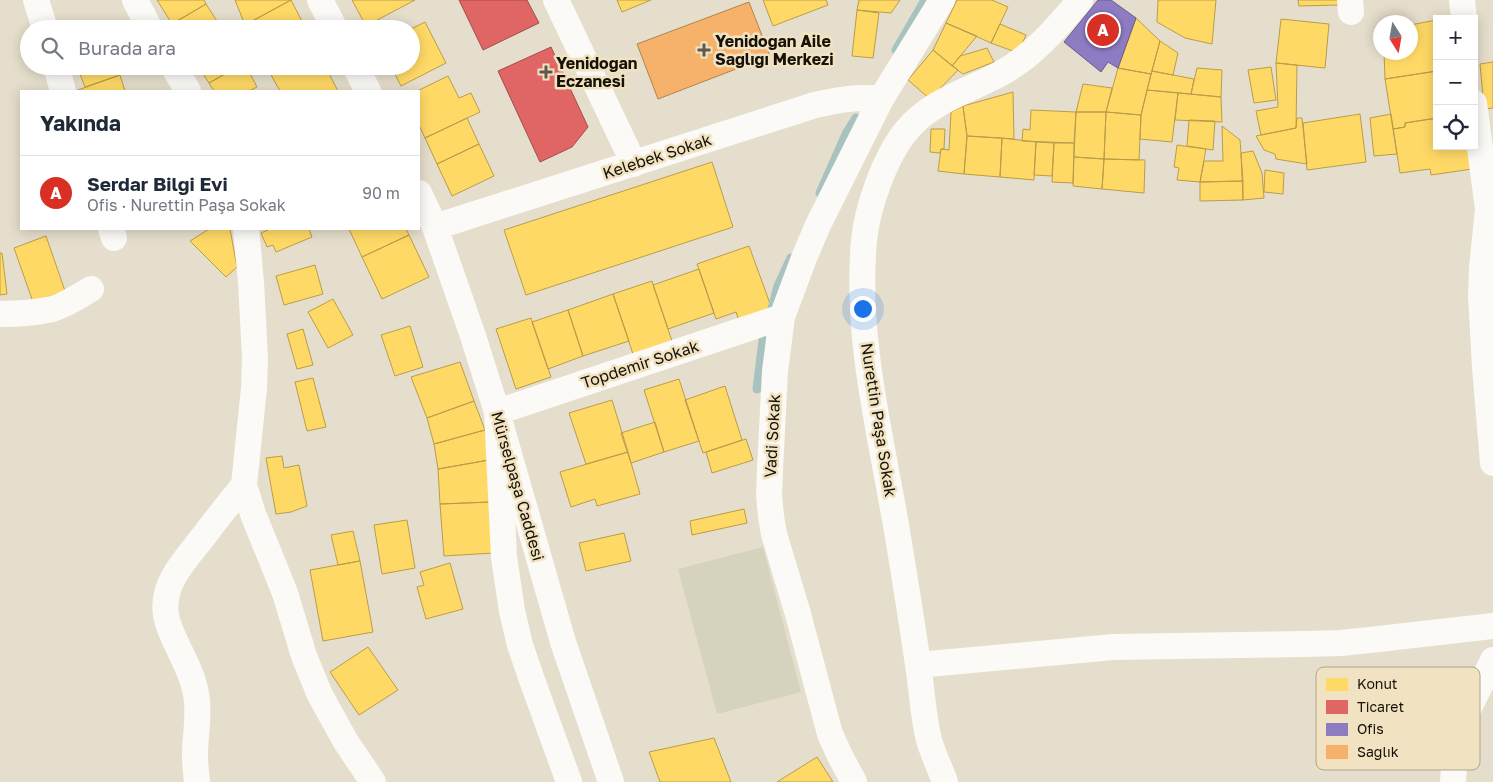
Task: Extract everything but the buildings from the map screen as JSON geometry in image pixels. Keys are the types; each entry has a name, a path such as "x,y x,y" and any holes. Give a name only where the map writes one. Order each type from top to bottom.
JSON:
{"street":[{"path":"36,0 42,20"},
{"path":"136,0 146,20"},
{"path":"320,0 330,20"},
{"path":"556,0 634,164"},
{"name":"Vadi Sokak","path":"854,782 830,734 770,516 769,495 775,371 782,317 818,225 876,110 942,0"},
{"name":"Nurettin Paşa Sokak","path":"945,782 929,740 890,491 868,371 862,311 861,274 868,213 892,154 907,130 927,112 1022,60 1044,41 1080,0"},
{"path":"1462,0 1464,15"},
{"path":"59,75 64,90"},
{"path":"178,75 187,90"},
{"path":"360,75 367,90"},
{"name":"Kelebek Sokak","path":"435,227 815,105 852,98 876,110"},
{"path":"1474,105 1488,209 1482,268 1482,295 1485,367 1493,463"},
{"path":"876,110 901,139"},
{"name":"Mürselpaşa Caddesi","path":"420,195 435,227 448,262 497,412 563,642 611,782"},
{"path":"246,230 255,358 254,388 244,485 253,514 285,593 304,656 320,695 346,742 373,782"},
{"path":"0,314 30,313 53,309 91,289"},
{"name":"Topdemir Sokak","path":"497,412 782,317"},
{"path":"497,412 504,557 512,611 520,644 569,782"},
{"path":"197,782 195,755 198,705 196,692 167,621 166,596 172,579 181,565 244,485"},
{"path":"918,665 1113,647 1341,642 1493,626"},
{"path":"1480,686 1493,660"}],"shaded area":[{"path":"763,547 801,692 717,714 678,569"}],"waterway":[{"path":"896,50 925,0"},
{"path":"820,193 846,134 856,118"},
{"path":"772,309 778,286 791,258"},
{"path":"757,389 763,340"}],"place":[{"name":"Serdar Bilgi Evi","path":"1103,30"},
{"name":"Yenidoğan Aile Sağlığı Merkezi","path":"704,50"},
{"name":"Yenidoğan Eczanesi","path":"546,72"}]}
